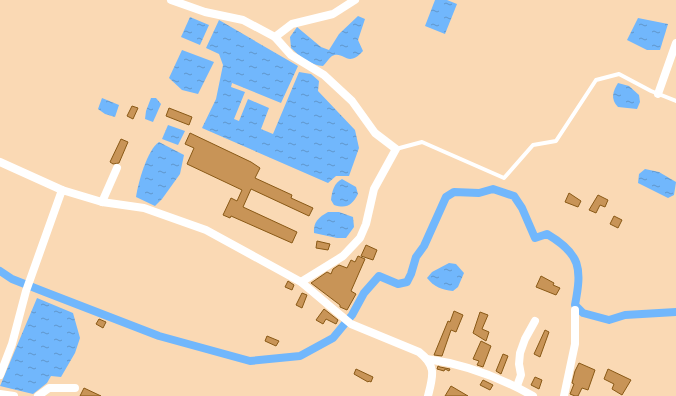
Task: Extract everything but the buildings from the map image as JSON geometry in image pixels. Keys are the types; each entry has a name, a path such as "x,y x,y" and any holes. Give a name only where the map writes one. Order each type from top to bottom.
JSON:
{"street":[{"path":"171,0 205,12 243,20 275,37 291,55 324,75 352,102 375,133 396,149 374,188 366,224 360,238 343,256 301,282"},
{"path":"275,37 292,24 333,14 355,0"},
{"path":"658,94 676,43"},
{"path":"0,162 62,190 102,202 144,208 206,230 301,282 351,324 419,352 427,359 433,374 428,396"},
{"path":"102,202 117,168"},
{"path":"0,375 12,344 29,282 62,190"},
{"path":"564,396 576,344 575,310"},
{"path":"517,386 521,375 519,364 520,353 525,339 535,321"},
{"path":"427,359 451,362 517,386 533,396"},
{"path":"38,396 49,388 75,388"},
{"path":"0,394 14,396"}],"lane":[{"path":"396,149 422,142 504,178 533,146 556,141 596,80 619,74 658,94 676,101"}],"water":[{"path":"435,0 447,0 457,4 445,34 425,26"},
{"path":"358,16 365,19 358,40 363,51 353,59 336,55 332,56 323,66 319,66 306,60 291,48 290,37 297,27 321,47 329,50 339,34"},
{"path":"190,17 209,25 200,45 181,37"},
{"path":"638,18 668,24 660,50 647,50 627,40"},
{"path":"219,20 298,66 281,103 232,83 231,87 245,92 234,119 239,121 248,99 269,108 261,129 273,134 299,72 311,74 319,81 318,91 355,130 359,148 349,176 336,176 328,183 202,128 216,99 223,65 219,54 206,48"},
{"path":"182,50 214,62 198,94 182,90 169,78"},
{"path":"618,83 629,86 639,95 640,102 637,109 618,107 615,104 613,95"},
{"path":"102,98 119,105 115,117 105,114 98,109"},
{"path":"151,98 156,98 161,104 153,122 145,119 146,111"},
{"path":"168,125 185,131 178,145 162,139"},
{"path":"159,142 184,155 180,174 162,199 155,206 136,197 147,159"},
{"path":"645,169 659,172 676,182 674,195 668,198 638,183 639,174"},
{"path":"342,179 356,187 358,194 354,201 349,205 342,207 334,205 331,200 334,188"},
{"path":"328,212 339,212 353,217 354,227 346,238 337,238 314,233 314,226 317,220"},
{"path":"449,263 456,264 464,273 458,287 453,291 438,288 427,278 432,272"},
{"path":"37,298 73,313 80,338 75,353 61,377 51,376 47,383 33,394 0,386"}],"waterway":[{"path":"0,271 12,279 159,336 250,361 300,356 333,338 352,315 364,293 379,276 398,284 407,282 416,257 424,246 446,197 454,192 479,193 493,189 514,196 522,208 535,238 547,234 567,248 573,255 578,272 575,305 583,313 609,320 625,315 676,312"}]}
